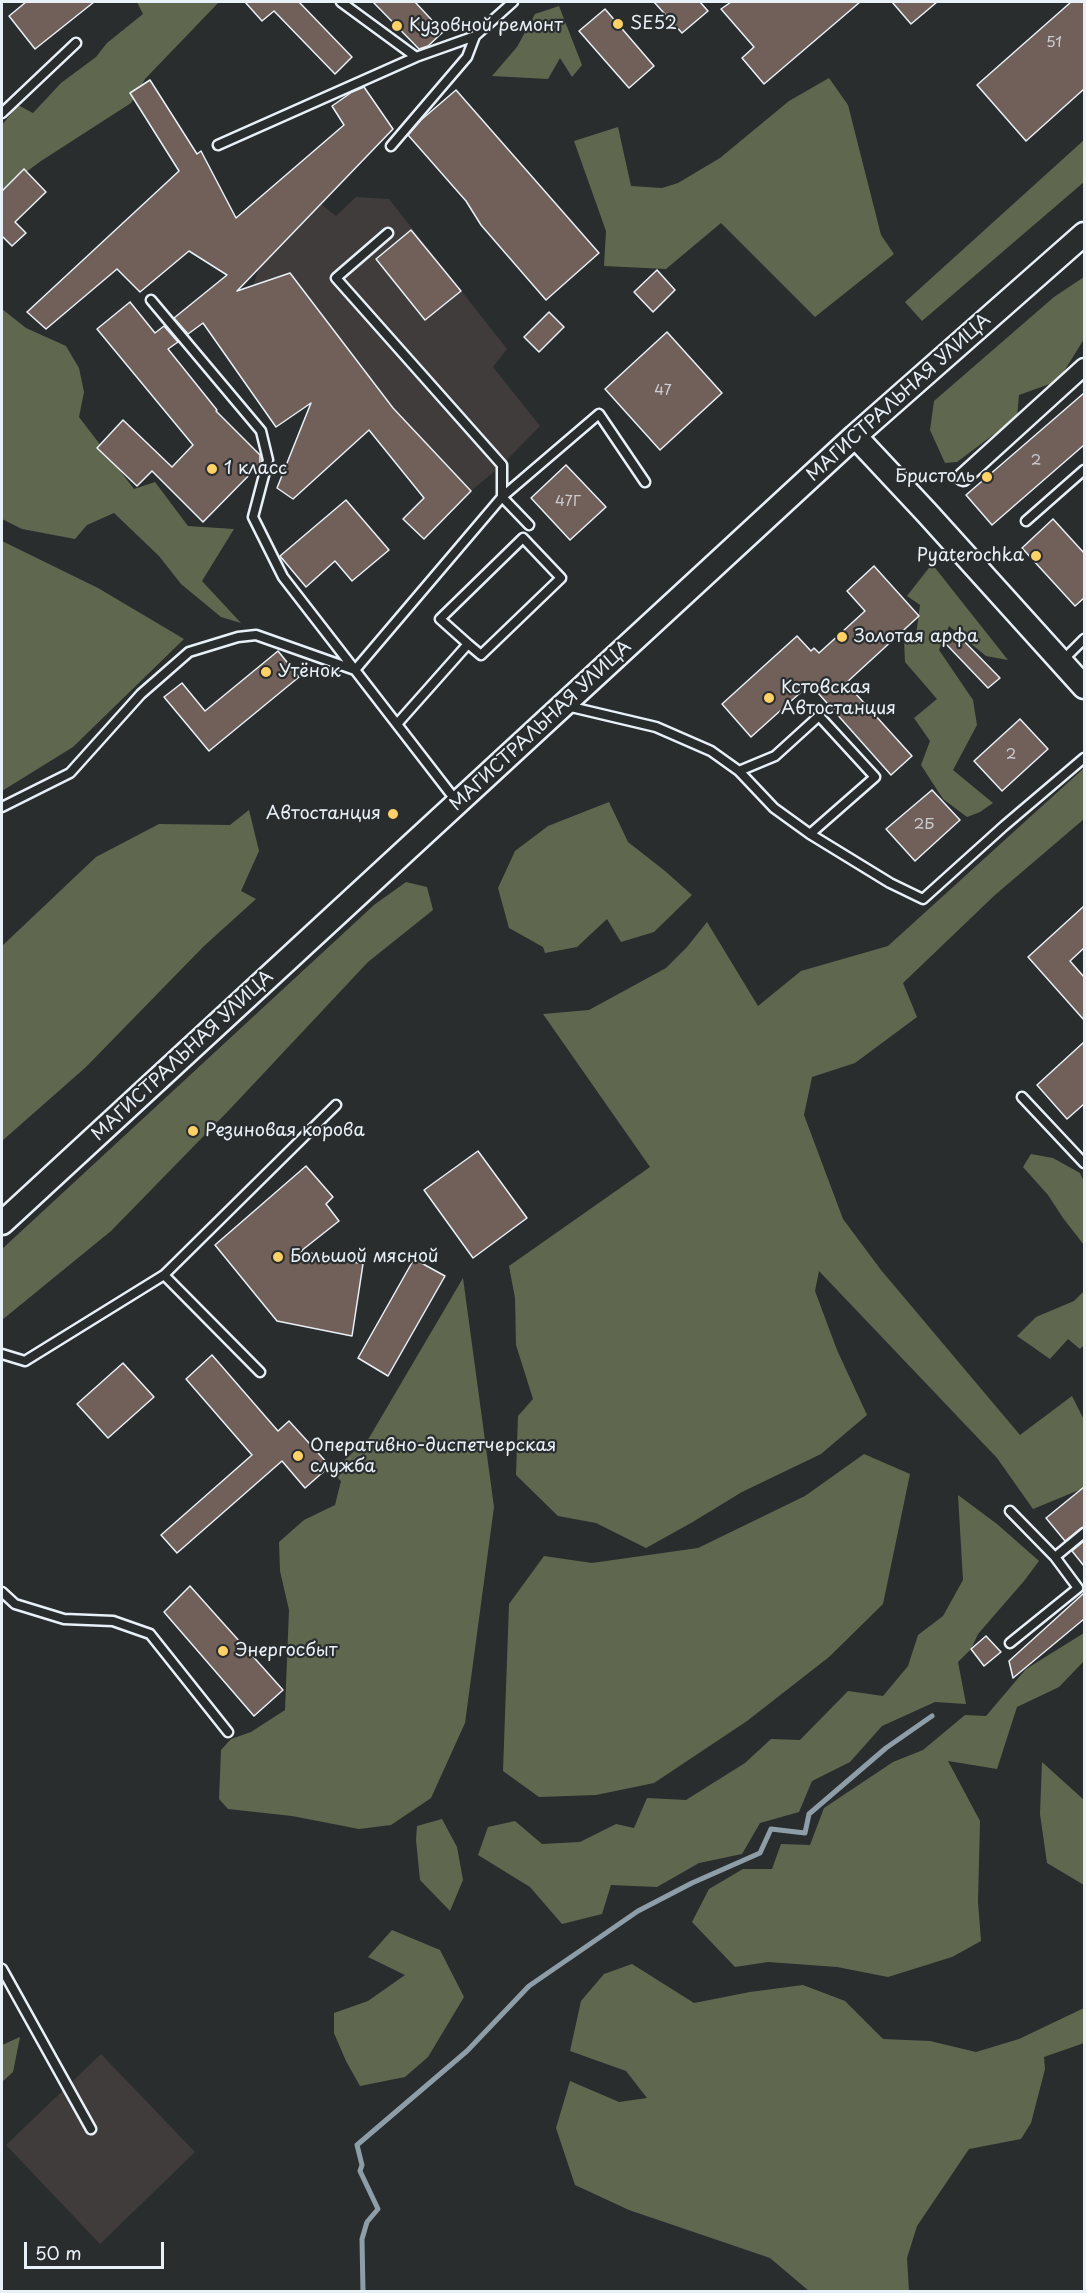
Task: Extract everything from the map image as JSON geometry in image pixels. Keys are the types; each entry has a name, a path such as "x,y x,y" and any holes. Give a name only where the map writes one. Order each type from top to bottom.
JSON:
{"main road":[{"name":"МАГИСТРАЛЬНАЯ УЛИЦА","path":"2,1223 855,436 1084,234"},
{"path":"855,436 1084,687"}],"street":[{"path":"963,477 1084,369"}],"lane":[{"path":"341,2 416,57"},
{"path":"218,145 416,57 475,36 513,2"},
{"path":"391,146 467,57 475,36"},
{"path":"2,113 76,43"},
{"path":"388,233 336,278 502,465 502,497 529,525"},
{"path":"151,300 261,431 268,460 253,517 283,577 458,803"},
{"path":"355,670 502,497 598,414 645,482"},
{"path":"1026,521 1084,470"},
{"path":"523,538 561,578 481,654 468,644 440,619 523,538"},
{"path":"2,807 70,773 141,694 189,652 238,637 256,635 355,670"},
{"path":"1061,662 1084,639"},
{"path":"397,724 468,644"},
{"path":"564,705 656,727 711,751 739,771 774,808 810,834 890,883 923,899 1084,758"},
{"path":"739,771 775,756 819,716 875,777 810,834"},
{"path":"1022,1097 1084,1163"},
{"path":"2,1353 25,1361 164,1275 336,1105"},
{"path":"164,1275 260,1372"},
{"path":"1010,1510 1055,1557 1078,1588 1010,1643"},
{"path":"1055,1557 1084,1533"},
{"path":"2,1592 15,1604 64,1619 113,1621 150,1634 228,1732"},
{"path":"2,1969 91,2129"}],"shaded area":[{"path":"356,197 389,199 507,349 493,367 540,426 502,465 471,491 393,408 290,273 253,286 259,268 321,204 336,216"},
{"path":"101,2054 195,2152 100,2244 6,2145"}],"green space":[{"path":"137,2 219,2 145,79 131,103 41,161 2,190 2,125 18,105 33,113 61,83 96,57 107,43 143,14"},
{"path":"559,6 582,65 572,77 560,58 548,79 492,76 517,47 535,14"},
{"path":"829,78 848,105 881,235 894,254 815,317 721,223 666,269 604,266 606,231 574,141 618,127 631,186 662,188 678,183 720,158 789,101"},
{"path":"1084,140 1084,182 922,321 905,302"},
{"path":"1084,277 1084,339 1058,381 1019,395 1017,417 957,462 945,463 930,430 934,401 1054,297"},
{"path":"2,309 26,328 66,346 79,368 84,392 79,417 134,489 155,482 188,526 234,529 202,581 241,623 221,617 181,584 159,556 114,513 87,525 75,539 22,529 2,519"},
{"path":"2,541 98,588 184,639 73,747 2,791"},
{"path":"932,564 1008,660 986,656 949,626 939,650 973,700 977,725 953,770 993,803 967,817 943,799 921,765 930,741 914,718 937,699 905,662 904,640 916,635 920,605 907,596"},
{"path":"1084,768 1084,819 995,895 903,983 917,1017 855,1063 812,1077 804,1115 843,1219 881,1270 1020,1435 1072,1396 1084,1420 1084,1488 1033,1509 997,1458 819,1271 815,1291 837,1350 867,1415 821,1454 742,1492 646,1548 596,1523 558,1516 516,1475 518,1416 533,1399 516,1345 515,1298 509,1266 650,1167 543,1014 589,1010 666,968 707,922 758,1006 801,971 888,946"},
{"path":"609,802 628,842 692,895 654,932 621,942 607,919 577,947 545,953 543,947 509,928 498,888 515,851 548,826"},
{"path":"249,810 259,851 241,891 256,899 204,946 86,1067 2,1141 2,946 96,857 159,824 230,825"},
{"path":"406,882 427,887 433,910 368,962 111,1231 2,1320 2,1249 374,905"},
{"path":"1031,1154 1053,1158 1080,1173 1084,1182 1084,1245 1048,1195 1023,1167"},
{"path":"463,1278 494,1507 465,1723 431,1798 391,1825 359,1829 292,1816 228,1809 219,1799 221,1750 231,1739 251,1732 285,1710 289,1610 280,1571 279,1542 304,1520 335,1505 341,1481 331,1472 369,1438"},
{"path":"1084,1291 1084,1345 1080,1349 1068,1339 1050,1359 1017,1336 1036,1317 1074,1301"},
{"path":"864,1454 910,1474 883,1604 829,1657 747,1721 654,1783 596,1795 539,1797 503,1771 509,1604 544,1556 592,1563 698,1548 805,1496"},
{"path":"958,1495 997,1524 1039,1561 978,1634 971,1649 958,1662 966,1704 935,1702 882,1726 850,1762 812,1781 799,1812 760,1823 742,1854 699,1863 657,1887 611,1885 602,1914 562,1924 530,1887 478,1855 488,1827 515,1821 542,1844 580,1842 616,1824 634,1828 647,1798 686,1800 745,1763 771,1739 800,1740 848,1691 883,1696 908,1666 918,1635 943,1616 963,1580"},
{"path":"1084,1633 1084,1661 1059,1687 1017,1707 997,1769 948,1761 980,1821 978,1902 981,1941 952,1957 888,1977 837,1967 768,1962 735,1967 692,1922 709,1889 743,1869 772,1869 781,1844 810,1845 824,1808 893,1762 923,1750 965,1715 986,1716 1026,1669"},
{"path":"1042,1762 1084,1800 1084,1885 1047,1863 1040,1814"},
{"path":"442,1819 457,1847 463,1880 450,1911 420,1880 416,1840 417,1826"},
{"path":"392,1930 440,1950 464,1997 428,2057 405,2077 360,2086 334,2033 334,2013 368,2001 405,1975 368,1957"},
{"path":"632,1964 694,2003 803,1985 845,2001 883,2039 930,2041 976,2052 1019,2039 1084,2008 1084,2043 1044,2057 1045,2069 1031,2123 1021,2139 969,2149 917,2226 907,2258 909,2291 809,2291 770,2258 629,2210 575,2185 556,2128 570,2081 619,2102 647,2098 626,2071 570,2051 581,2001 604,1974"},
{"path":"20,2037 13,2072 2,2082 2,2045"}],"building":[{"path":"26,2 94,2 35,49 9,16"},
{"path":"245,2 299,2 352,57 335,74 274,11 262,21"},
{"path":"373,2 415,2 443,32 428,46 419,49"},
{"path":"654,2 700,2 708,11 682,33"},
{"path":"731,2 860,2 764,84 742,58 754,47 721,9"},
{"path":"892,2 937,2 911,24"},
{"path":"1071,2 1084,2 1084,89 1026,141 977,85"},
{"path":"605,9 654,66 629,88 579,31"},
{"path":"150,80 197,154 201,151 236,218 344,125 332,106 352,92 364,87 393,129 237,291 290,273 393,408 471,491 424,539 403,519 424,498 369,430 293,499 277,488 311,403 276,427 203,323 188,334 174,318 227,275 189,251 140,292 117,269 46,329 27,312 179,171 130,93"},
{"path":"456,90 599,253 546,300 481,225 466,201 408,135 421,120"},
{"path":"24,169 46,192 15,222 26,233 12,246 2,236 2,191"},
{"path":"411,230 461,291 425,320 376,259"},
{"path":"657,270 675,290 653,312 634,292"},
{"path":"130,302 155,333 164,326 178,342 168,349 216,411 260,455 260,464 203,522 152,471 137,486 97,448 123,420 172,467 193,445 97,329"},
{"path":"549,312 564,327 539,352 524,337"},
{"path":"667,332 722,393 660,450 605,389"},
{"path":"1084,393 1084,445 992,525 966,495"},
{"path":"566,465 606,507 570,540 531,498"},
{"path":"346,500 389,550 352,581 335,561 306,587 280,556"},
{"path":"1053,519 1084,553 1084,598 1075,606 1022,548"},
{"path":"874,566 919,616 846,683 912,756 891,775 810,684 751,737 722,704 797,636 811,651 814,648 819,653 865,611 847,591"},
{"path":"957,634 1000,678 988,688 946,644"},
{"path":"278,651 299,677 209,751 164,697 182,683 205,711"},
{"path":"1020,719 1048,749 1002,791 974,761"},
{"path":"932,790 960,820 915,861 886,829"},
{"path":"1084,906 1084,948 1070,961 1084,977 1084,1020 1028,957"},
{"path":"1084,1042 1084,1104 1067,1119 1037,1085"},
{"path":"478,1151 527,1218 473,1258 424,1190"},
{"name":"Большой мясной","path":"306,1166 333,1197 326,1204 339,1221 301,1251 363,1264 352,1336 277,1321 215,1245"},
{"path":"414,1259 445,1276 388,1376 358,1358"},
{"path":"212,1355 278,1431 289,1421 330,1466 305,1488 282,1461 177,1553 161,1535 252,1455 186,1379"},
{"path":"123,1363 154,1397 108,1438 77,1404"},
{"path":"1084,1487 1084,1527 1065,1541 1046,1518"},
{"path":"1084,1541 1084,1566 1072,1551"},
{"name":"Энергосбыт","path":"190,1586 283,1690 254,1716 164,1612"},
{"path":"1084,1593 1084,1619 1013,1678 1009,1661"},
{"path":"986,1636 1001,1652 984,1666 971,1649"}],"waterway":[{"path":"363,2292 362,2239 367,2222 378,2209 360,2171 362,2165 357,2145 467,2051 529,1986 638,1911 692,1883 760,1853 771,1829 805,1833 809,1814 886,1748 932,1716"}],"place":[{"name":"SE52","path":"618,24"},
{"name":"Кузовной ремонт","path":"397,26"},
{"name":"1 класс","path":"212,469"},
{"name":"Бристоль","path":"987,477"},
{"name":"Pyaterochka","path":"1036,556"},
{"name":"Золотая арфа","path":"842,637"},
{"name":"Утёнок","path":"266,672"},
{"name":"Кстовская Автостанция","path":"769,698"},
{"name":"Автостанция","path":"393,814"},
{"name":"Резиновая корова","path":"193,1131"},
{"name":"Большой мясной","path":"278,1257"},
{"name":"Оперативно-диспетчерская служба","path":"298,1456"},
{"name":"Энергосбыт","path":"223,1651"}]}
